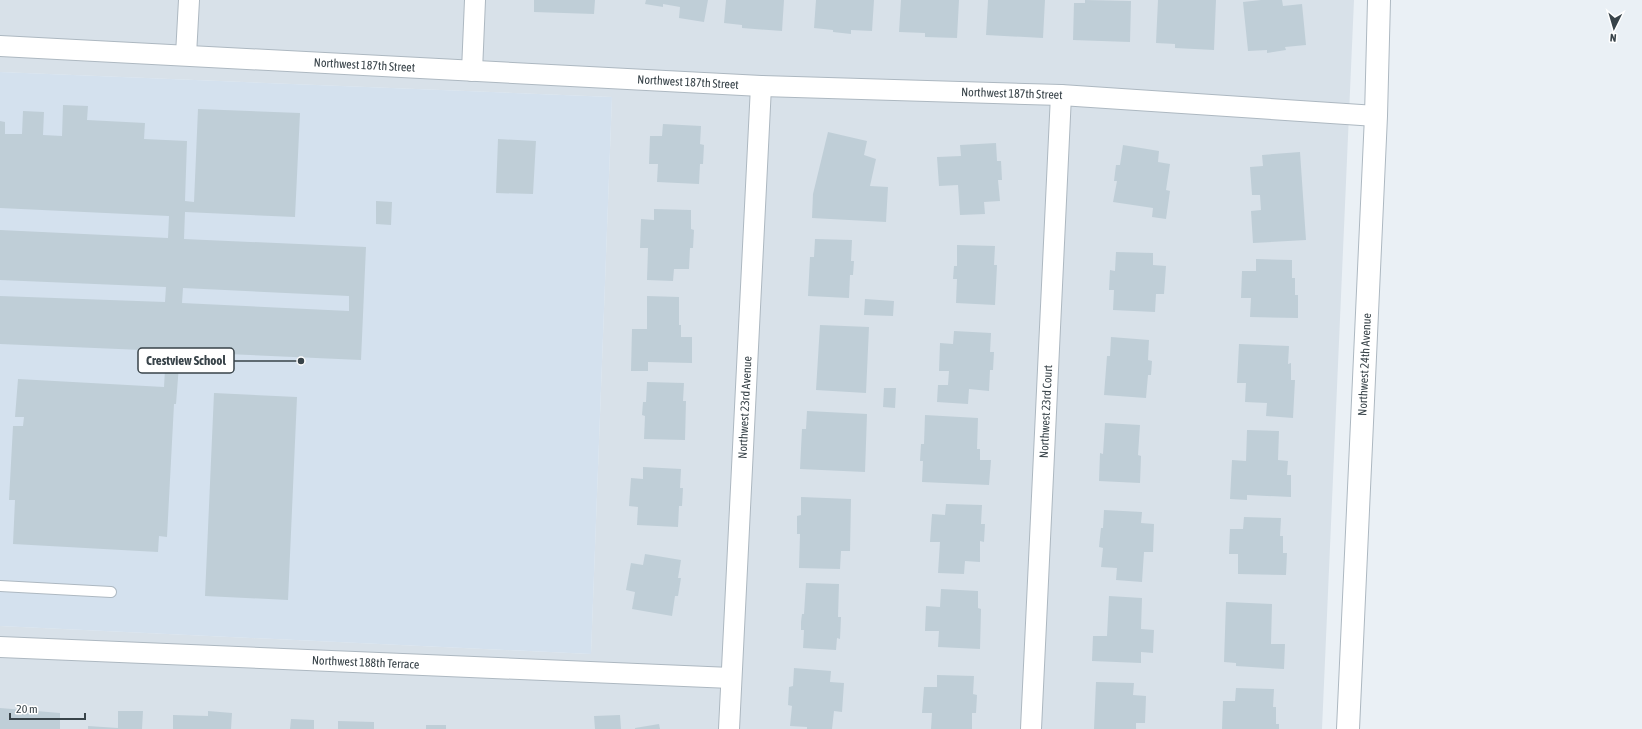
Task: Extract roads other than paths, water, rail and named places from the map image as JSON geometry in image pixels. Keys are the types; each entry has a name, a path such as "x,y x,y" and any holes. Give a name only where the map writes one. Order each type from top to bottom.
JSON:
{"street":[{"path":"186,55 189,0"},
{"path":"472,70 475,0"},
{"name":"Northwest 24th Avenue","path":"1348,729 1376,116 1378,0"},
{"name":"Northwest 187th Street","path":"0,46 761,86 1061,95 1376,116"},
{"name":"Northwest 23rd Avenue","path":"729,729 761,86"},
{"name":"Northwest 23rd Court","path":"1031,729 1061,95"},
{"name":"Northwest 188th Terrace","path":"0,647 731,678"}],"lane":[{"path":"0,586 111,592"}],"place":[{"name":"Crestview School","path":"301,361"}]}
